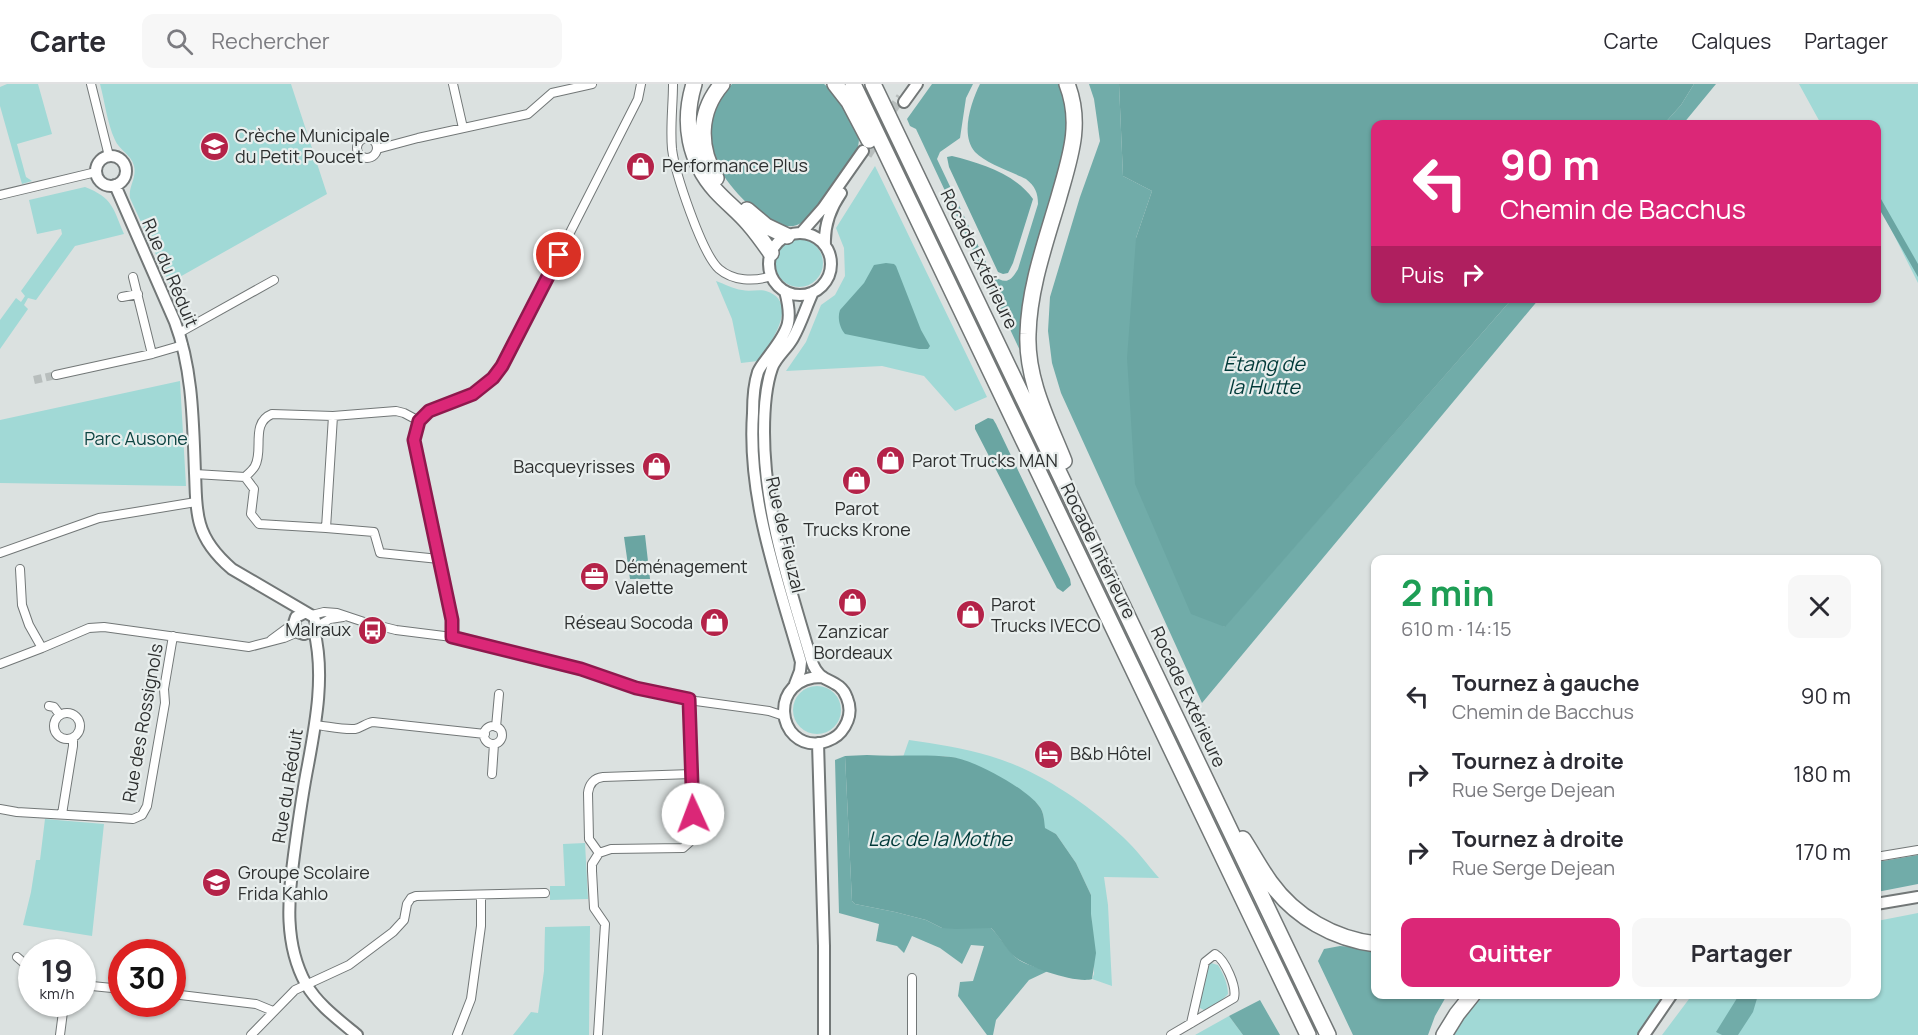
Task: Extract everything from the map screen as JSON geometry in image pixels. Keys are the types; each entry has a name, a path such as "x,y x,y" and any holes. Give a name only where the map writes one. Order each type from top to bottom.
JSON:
{"highway":[{"path":"694,84 690,98 688,126 696,162 715,189 750,225 771,254"},
{"path":"722,84 708,104 704,120 702,133 709,166 718,182 766,226 794,234"},
{"path":"835,84 849,102 879,160 896,173"},
{"name":"Rocade Intérieure","path":"853,84 1308,1035"},
{"name":"Rocade Extérieure","path":"873,84 1328,1035"},
{"path":"1067,84 1074,108 1074,144 1031,298 1028,336 1031,368 1038,396 1124,609"},
{"path":"1191,750 1253,855 1278,892 1318,926 1335,934 1371,943"},
{"path":"1444,1035 1469,999"}],"street":[{"path":"91,84 109,156"},
{"path":"453,84 463,128"},
{"path":"377,149 528,114 552,93 592,84"},
{"path":"452,637 452,620 414,440 419,421 429,411 473,394 493,378 502,366 638,99 641,84"},
{"path":"673,84 672,148 676,168 709,255 719,269 730,276 747,280 771,276"},
{"path":"908,84 902,100 917,84"},
{"path":"865,153 836,201 826,224 825,245 831,259 829,275 820,288 799,295 785,291 771,276 769,268 771,254 775,246 794,234 823,208 865,153"},
{"path":"109,156 122,161 125,169 124,177 115,185 102,183 96,172 98,163 109,156"},
{"path":"0,195 96,172"},
{"name":"Rue du Réduit","path":"115,185 183,345 192,400 196,502 200,525 221,560 239,574 273,594 305,624 317,662 318,692 315,725 290,887 288,910 290,935 296,963 306,986 321,1005 357,1035"},
{"path":"794,234 814,236 825,245"},
{"path":"133,276 152,354"},
{"path":"179,333 274,280"},
{"name":"Rue de Fieuzal","path":"784,716 785,699 795,685 801,662 762,523 752,447 758,372 784,337 789,320 790,310 785,291"},
{"name":"Rue de Fieuzal","path":"813,292 791,341 773,365 766,392 764,448 766,481 773,522 811,659 823,677 835,682 846,696 849,706 849,717 845,727 829,741 818,743"},
{"path":"122,297 138,294"},
{"path":"56,375 183,345"},
{"path":"245,477 256,465 260,424 272,414 333,416 396,411 419,421"},
{"path":"326,528 333,416"},
{"path":"195,474 245,477 254,489 251,514 259,524 374,532 381,553 439,559"},
{"path":"0,554 99,518 196,502"},
{"path":"20,569 22,605 29,625 42,648"},
{"path":"0,664 89,628 104,627 249,646 270,641 324,612 337,613 396,630 452,637 581,669 636,688 689,699 769,711 784,716 787,725 800,739 818,743 824,946 824,1035"},
{"path":"305,624 350,617"},
{"name":"Rue des Rossignols","path":"0,809 134,819 142,815 147,806 164,708 164,689 173,636"},
{"path":"795,685 813,677 823,677"},
{"path":"496,727 499,694"},
{"path":"598,1035 605,924 594,908 592,864 599,853 611,849 677,849 688,845 694,834 689,699"},
{"path":"49,706 54,707 60,715"},
{"path":"63,814 73,739 80,729 77,718 68,713 60,715 54,722 56,734 63,739 73,739"},
{"path":"315,725 352,729 359,728 364,723 373,722 484,734"},
{"path":"484,734 489,728 496,727"},
{"path":"484,734 487,741 494,744 499,742 500,730 496,727"},
{"path":"492,774 494,744"},
{"path":"599,853 589,839 589,789 594,781 603,777 692,774"},
{"path":"1881,856 1918,850"},
{"path":"251,1035 295,990 349,964 393,932 404,920 407,904 411,898 416,896 545,893"},
{"path":"457,1035 471,999 482,926 481,895"},
{"path":"1881,903 1918,897"},
{"path":"1171,1035 1234,998 1235,994 1224,962 1215,954 1204,962 1191,1023"},
{"path":"912,978 912,1035"},
{"path":"186,996 256,1004 273,1011"},
{"path":"1644,1035 1669,999"},
{"path":"60,1035 62,1017"}],"green space":[{"path":"7,84 38,84 52,134 17,144 26,177 32,181 22,184 0,106 0,87"},
{"path":"100,84 291,84 327,194 169,283 130,198 134,166 112,133"},
{"path":"1799,84 1918,84 1918,283 1881,209 1881,120 1819,120"},
{"path":"875,166 987,397 955,411 924,376 882,366 786,371 806,342 821,305 835,295 845,276 844,248 836,228"},
{"path":"85,187 107,200 124,234 75,246 36,300 28,298 24,305 28,309 0,349 0,320 16,298 21,302 25,296 21,291 62,234 61,229 37,234 29,200"},
{"path":"794,239 804,239 819,249 823,263 822,272 813,283 804,287 794,287 779,277 775,268 775,258 785,243"},
{"path":"716,281 748,291 766,291 776,296 781,304 780,324 758,361 741,363 732,319"},
{"name":"Parc Ausone","path":"180,381 186,486 0,483 0,420"},
{"path":"812,686 822,686 834,693 841,705 841,715 834,727 822,734 812,734 797,723 793,715 793,705 804,690"},
{"path":"909,740 960,748 990,756 1043,779 1061,789 1109,824 1132,846 1159,878 1104,877 1108,905 1112,986 1092,979 1094,974 1091,895 1076,863 1056,834 1044,828 1043,813 1039,806 1011,784 959,759 939,756 903,757"},
{"path":"45,819 104,824 92,936 23,925 36,860 40,860"},
{"path":"585,843 588,899 550,900 550,886 565,886 563,844"},
{"path":"1918,913 1918,1035 1662,1035 1689,999 1881,999 1881,920"},
{"path":"590,926 589,1035 513,1035 531,1012 538,1013 544,971 545,927"},
{"path":"1211,963 1220,968 1228,994 1221,1001 1204,1010 1200,1008 1200,1004 1206,969"},
{"path":"1475,999 1661,999 1637,1035 1452,1035"},
{"path":"1229,1016 1243,1035 1195,1035"}],"shaded area":[{"path":"732,84 824,84 844,108 859,138 857,150 838,180 813,213 797,225 786,226 759,214 734,189 716,163 711,146 713,120 719,100"},
{"path":"932,84 973,84 966,98 960,138 940,152 937,159 992,275 1007,281 1018,269 1038,204 1037,196 1034,187 1026,179 992,164 975,152 968,137 968,118 973,100 980,84 1063,84 1071,125 1023,357 916,129 910,126 907,119"},
{"path":"1089,84 1119,84 1123,176 1152,191 1136,238 1224,627 1508,303 1536,303 1202,703 1061,393 1052,363 1048,331 1050,297 1080,197 1100,141 1094,99"},
{"path":"1694,84 1716,84 1686,120 1668,120 1681,105"},
{"path":"845,756 852,901 855,904 926,920 942,928 991,928 1016,958 1048,971 1029,980 996,1020 993,1035 987,1035 958,996 960,982 973,981 984,946 971,945 962,964 940,948 912,936 904,953 897,946 876,941 879,924 839,913 835,760"},
{"path":"1918,855 1918,884 1881,891 1881,861"},
{"path":"1340,946 1371,949 1371,999 1445,999 1428,1035 1353,1035 1318,961 1324,949"},
{"path":"1737,999 1757,999 1753,1012 1738,1035 1722,1035 1716,1032"},
{"path":"1260,1000 1280,1035 1243,1035 1229,1016"}],"water":[{"name":"Étang de la Hutte","path":"1119,84 1694,84 1681,105 1668,120 1371,120 1371,303 1508,303 1225,627 1191,614 1135,484 1127,358 1136,238 1152,191 1123,176"},
{"path":"952,156 985,166 1007,176 1026,190 1033,199 1008,273 998,272 949,167 947,157"},
{"path":"1881,199 1918,264 1918,277 1881,212"},
{"path":"886,263 896,266 921,330 930,346 928,349 845,334 842,329 839,320 840,310 864,283 874,265"},
{"path":"988,418 993,419 996,424 1070,579 1071,585 1063,592 1057,588 975,429 975,425"},
{"path":"645,535 650,579 630,579 624,537"},
{"name":"Lac de la Mothe","path":"845,756 940,756 960,759 1011,783 1032,799 1042,811 1045,828 1056,834 1076,863 1091,895 1096,953 1092,979 1064,977 1021,961 1012,955 991,928 942,928 926,920 855,904 852,901"}],"tunnel":[{"path":"874,136 901,97"},
{"path":"867,155 880,135"},
{"path":"34,380 56,375"}],"place":[{"name":"Crèche Municipale du Petit Poucet","path":"214,146"},
{"name":"Performance Plus","path":"641,166"},
{"name":"Parot Trucks MAN","path":"891,461"},
{"name":"Bacqueyrisses","path":"656,467"},
{"name":"Parot Trucks Krone","path":"857,480"},
{"name":"Déménagement Valette","path":"594,577"},
{"name":"Zanzicar Bordeaux","path":"853,603"},
{"name":"Parot Trucks IVECO","path":"970,615"},
{"name":"Réseau Socoda","path":"714,623"},
{"name":"Malraux","path":"372,630"},
{"name":"B&b Hôtel","path":"1049,754"},
{"name":"Groupe Scolaire Frida Kahlo","path":"217,883"}],"route":[{"path":"559,255 502,366 493,378 473,394 429,411 419,421 414,440 452,620 452,637 581,669 636,688 689,699 693,814"}]}
